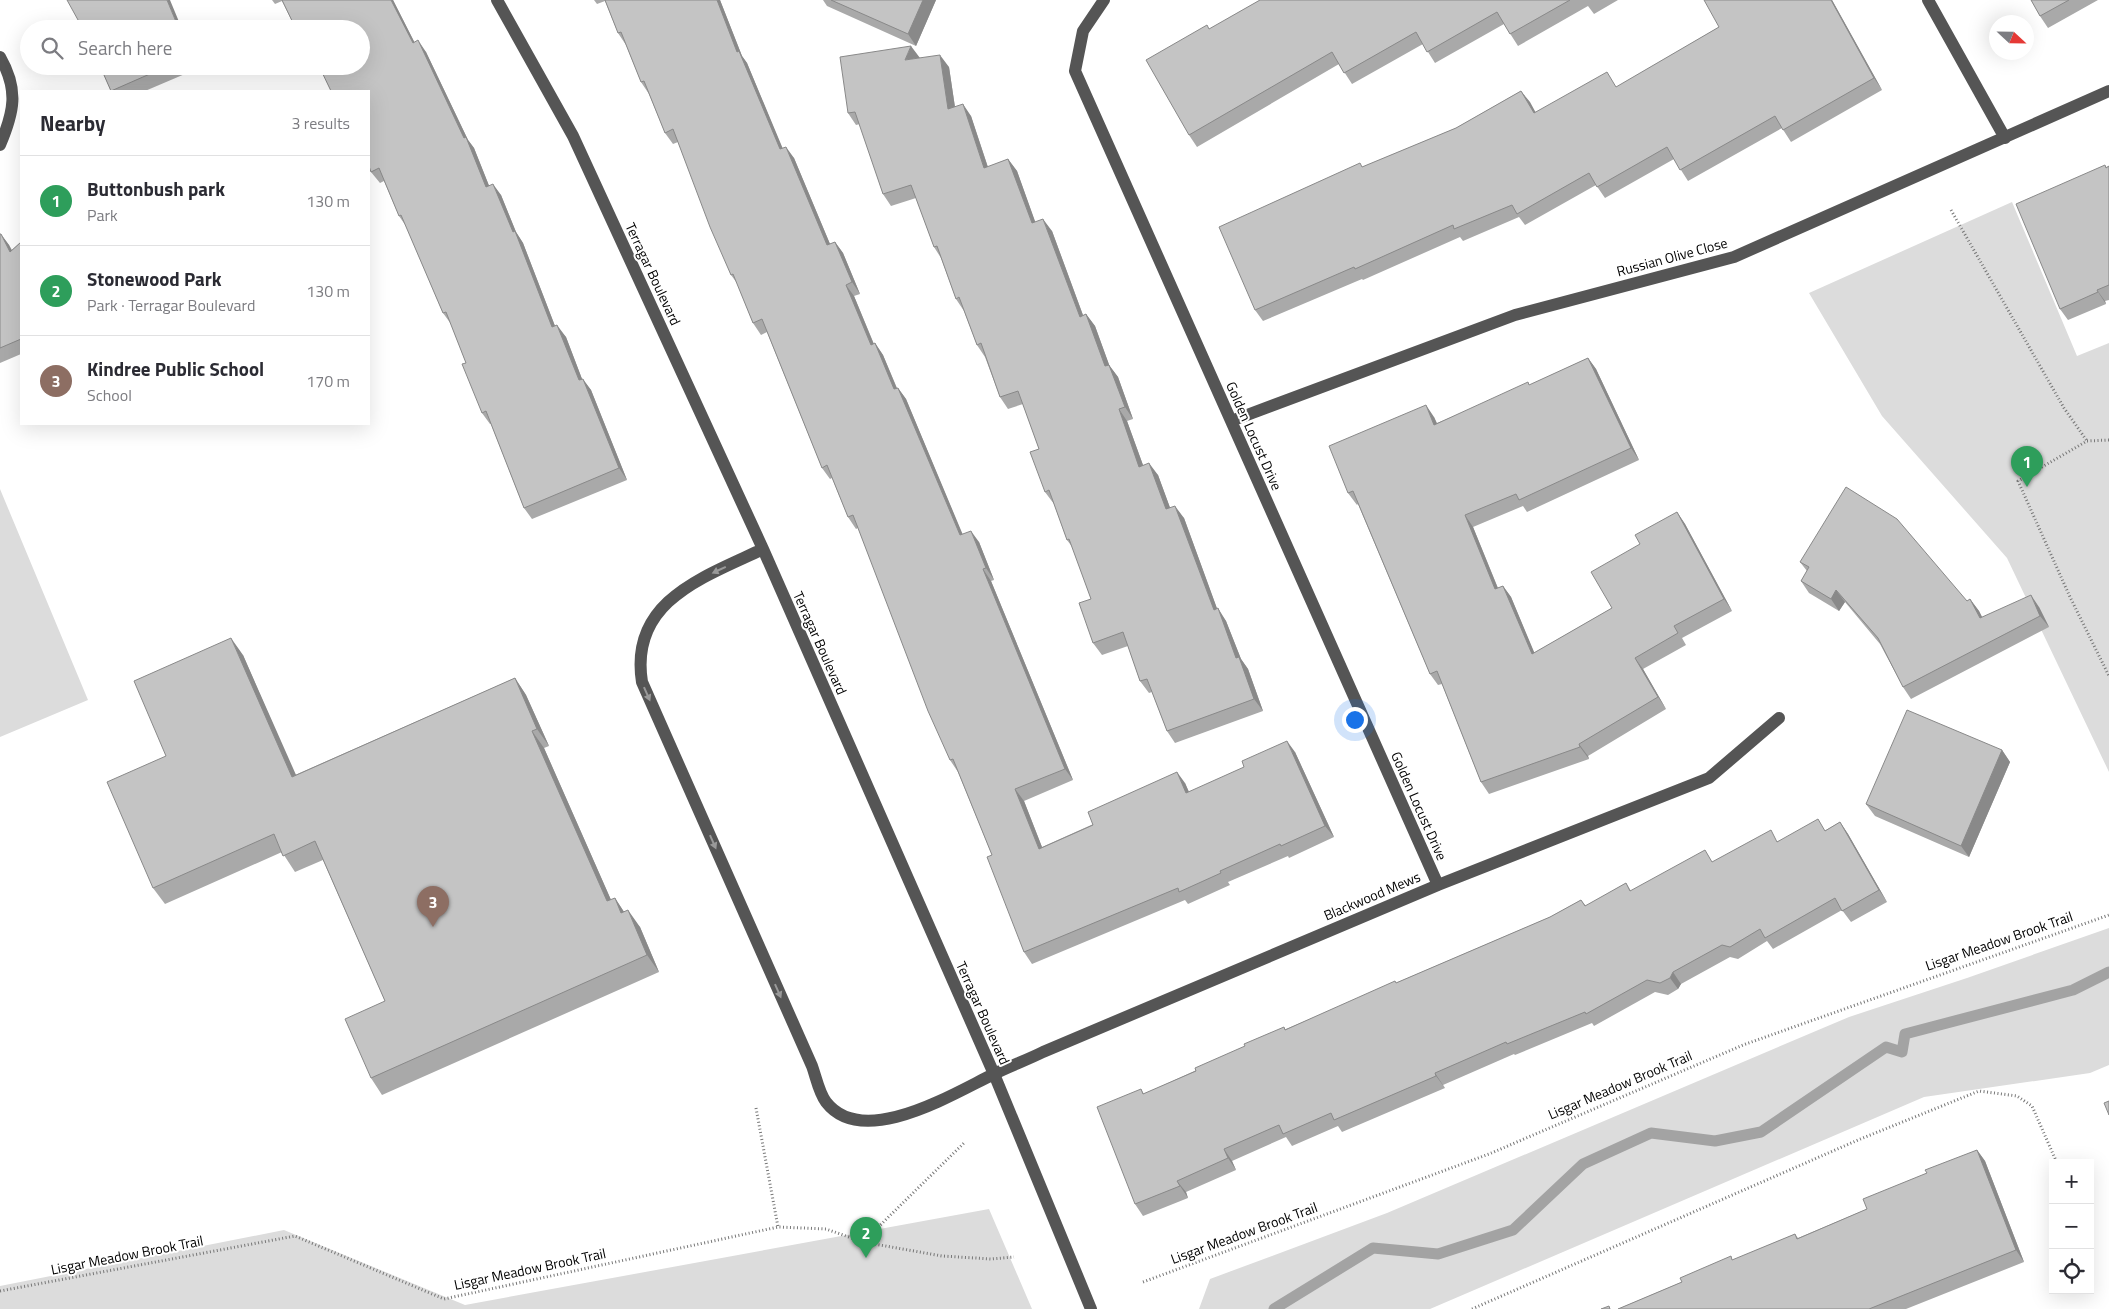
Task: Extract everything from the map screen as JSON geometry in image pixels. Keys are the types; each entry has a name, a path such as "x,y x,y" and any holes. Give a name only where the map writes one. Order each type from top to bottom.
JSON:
{"street":[{"name":"Terragar Boulevard","path":"497,0 573,136 763,549 994,1074 1091,1309"},
{"name":"Golden Locust Drive","path":"1104,0 1083,31 1075,71 1438,884"},
{"path":"1928,0 2006,138"},
{"path":"0,57 8,71 12,103 11,120 0,145"},
{"name":"Russian Olive Close","path":"1231,421 1515,315 1734,257 2006,138 2109,90"},
{"name":"Blackwood Mews","path":"763,549 700,578 680,591 660,608 648,628 642,646 639,666 642,682 812,1066 825,1102 840,1114 857,1119 883,1120 904,1116 940,1102 994,1074 1438,884 1709,778 1779,718"}],"path":[{"path":"1952,210 2064,408 2087,441"},
{"path":"2109,440 2087,441 2018,481 2070,597 2109,676"},
{"name":"Lisgar Meadow Brook Trail","path":"1143,1282 1489,1154 1742,1045 2109,915"},
{"path":"1472,1309 1858,1140 1979,1091 2017,1096 2032,1106 2055,1159"},
{"path":"756,1108 778,1228"},
{"path":"864,1242 965,1142"},
{"name":"Lisgar Meadow Brook Trail","path":"0,1291 295,1236 444,1299 778,1228 826,1229 864,1242 942,1256 991,1259 1014,1257"}],"shaded area":[{"path":"2012,202 2077,356 2109,343 2109,772 2007,558 1882,416 1809,293"},
{"path":"0,489 88,700 0,737"},
{"path":"2109,928 2109,1065 2090,1073 1924,1097 1430,1309 1199,1309 1210,1279 1387,1213 1849,1017"},
{"path":"989,1209 1032,1309 0,1309 0,1286 284,1230 465,1305"}],"building":[{"path":"67,0 167,0 175,20 78,20"},
{"path":"282,0 391,0 413,43 418,40 464,138 466,137 486,187 493,184 513,232 515,231 552,327 557,325 579,380 583,379 619,468 524,508 486,411 482,413 462,364 466,363 446,312 443,313 379,168 371,172 370,90 331,90 323,75 370,75 370,20 292,20"},
{"path":"605,0 717,0 737,52 739,51 780,149 786,147 827,245 835,242 852,282 846,285 871,345 875,343 894,389 898,388 960,535 971,531 986,568 983,569 1065,769 1015,789 1039,849 1093,825 1088,812 1177,772 1186,793 1244,767 1242,761 1287,741 1325,826 1220,871 1221,873 1179,892 1178,888 1024,952 987,857 992,855 953,759 950,760 928,711 853,515 848,517 827,465 822,468 762,319 753,323 733,274 731,275 710,227 673,129 665,133 644,81 641,82 621,32 618,33"},
{"path":"831,0 923,0 908,34"},
{"path":"1260,0 1570,0 1510,34 1497,12 1427,52 1416,32 1344,73 1332,52 1189,135 1146,60 1207,25 1209,29"},
{"path":"1704,0 1831,0 1874,78 1783,130 1775,116 1680,170 1667,147 1597,187 1589,173 1517,214 1512,205 1454,229 1453,225 1355,269 1354,267 1255,310 1219,227 1360,163 1362,167 1456,128 1521,91 1534,113 1607,72 1616,87 1719,27"},
{"path":"2031,0 2069,0 2040,16"},
{"path":"911,46 905,60 940,55 948,109 963,104 984,168 1008,159 1032,223 1043,219 1080,317 1086,314 1105,366 1109,365 1125,407 1119,409 1139,467 1149,463 1166,509 1175,506 1214,610 1218,608 1236,658 1239,657 1254,699 1167,731 1147,679 1140,681 1123,632 1093,643 1079,603 1091,599 1049,490 1045,492 1030,452 1039,449 1018,391 1000,397 981,343 977,345 959,297 956,299 937,246 934,247 911,185 883,194 855,112 848,113 840,57"},
{"path":"104,75 147,75 113,90 111,90"},
{"path":"2105,165 2106,168 2109,166 2109,285 2060,309 2016,204"},
{"path":"1,234 10,252 20,243 20,339 0,348"},
{"path":"1588,358 1631,448 1519,500 1516,494 1465,515 1495,589 1503,586 1532,654 1612,608 1591,572 1640,544 1635,535 1677,512 1724,599 1674,626 1678,633 1635,658 1658,697 1579,744 1580,747 1481,782 1437,671 1430,674 1353,491 1348,493 1329,446 1426,405 1434,425 1528,382 1529,385"},
{"path":"1846,487 1897,519 1967,601 1970,599 1980,618 2031,595 2040,616 1903,687 1878,638 1836,590 1831,599 1801,581 1809,567 1800,562"},
{"path":"231,638 292,777 515,678 537,729 532,731 607,901 615,898 621,913 628,910 647,955 371,1078 345,1019 385,1001 315,841 283,856 274,834 153,888 107,782 166,756 134,681"},
{"path":"1907,710 2002,750 1961,846 1866,804"},
{"path":"1818,819 1825,831 1840,822 1879,890 1842,911 1835,898 1765,938 1760,929 1730,947 1722,945 1673,972 1670,978 1660,983 1647,980 1586,1014 1585,1012 1507,1044 1506,1042 1435,1073 1436,1076 1334,1120 1331,1113 1283,1134 1279,1125 1224,1149 1228,1158 1177,1181 1180,1186 1135,1204 1097,1107 1141,1089 1143,1094 1196,1071 1195,1068 1245,1046 1244,1044 1284,1027 1285,1030 1395,981 1396,983 1550,917 1581,900 1585,906 1626,883 1630,891 1705,850 1712,862 1771,830 1777,842"},
{"path":"2109,1101 2109,1115 2104,1103"},
{"path":"1977,1150 2016,1250 1869,1309 1618,1309 1682,1282 1680,1278 1731,1256 1732,1260 1795,1234 1797,1239 1867,1209 1863,1199 1927,1173 1925,1170"}],"waterway":[{"path":"1274,1309 1373,1248 1438,1254 1513,1230 1583,1164 1651,1133 1715,1141 1761,1132 1886,1047 1902,1052 1905,1034 2073,990 2109,972"}],"place":[{"name":"Buttonbush park","path":"2027,487"},
{"name":"Kindree Public School","path":"433,927"},
{"name":"Stonewood Park","path":"866,1258"}]}
